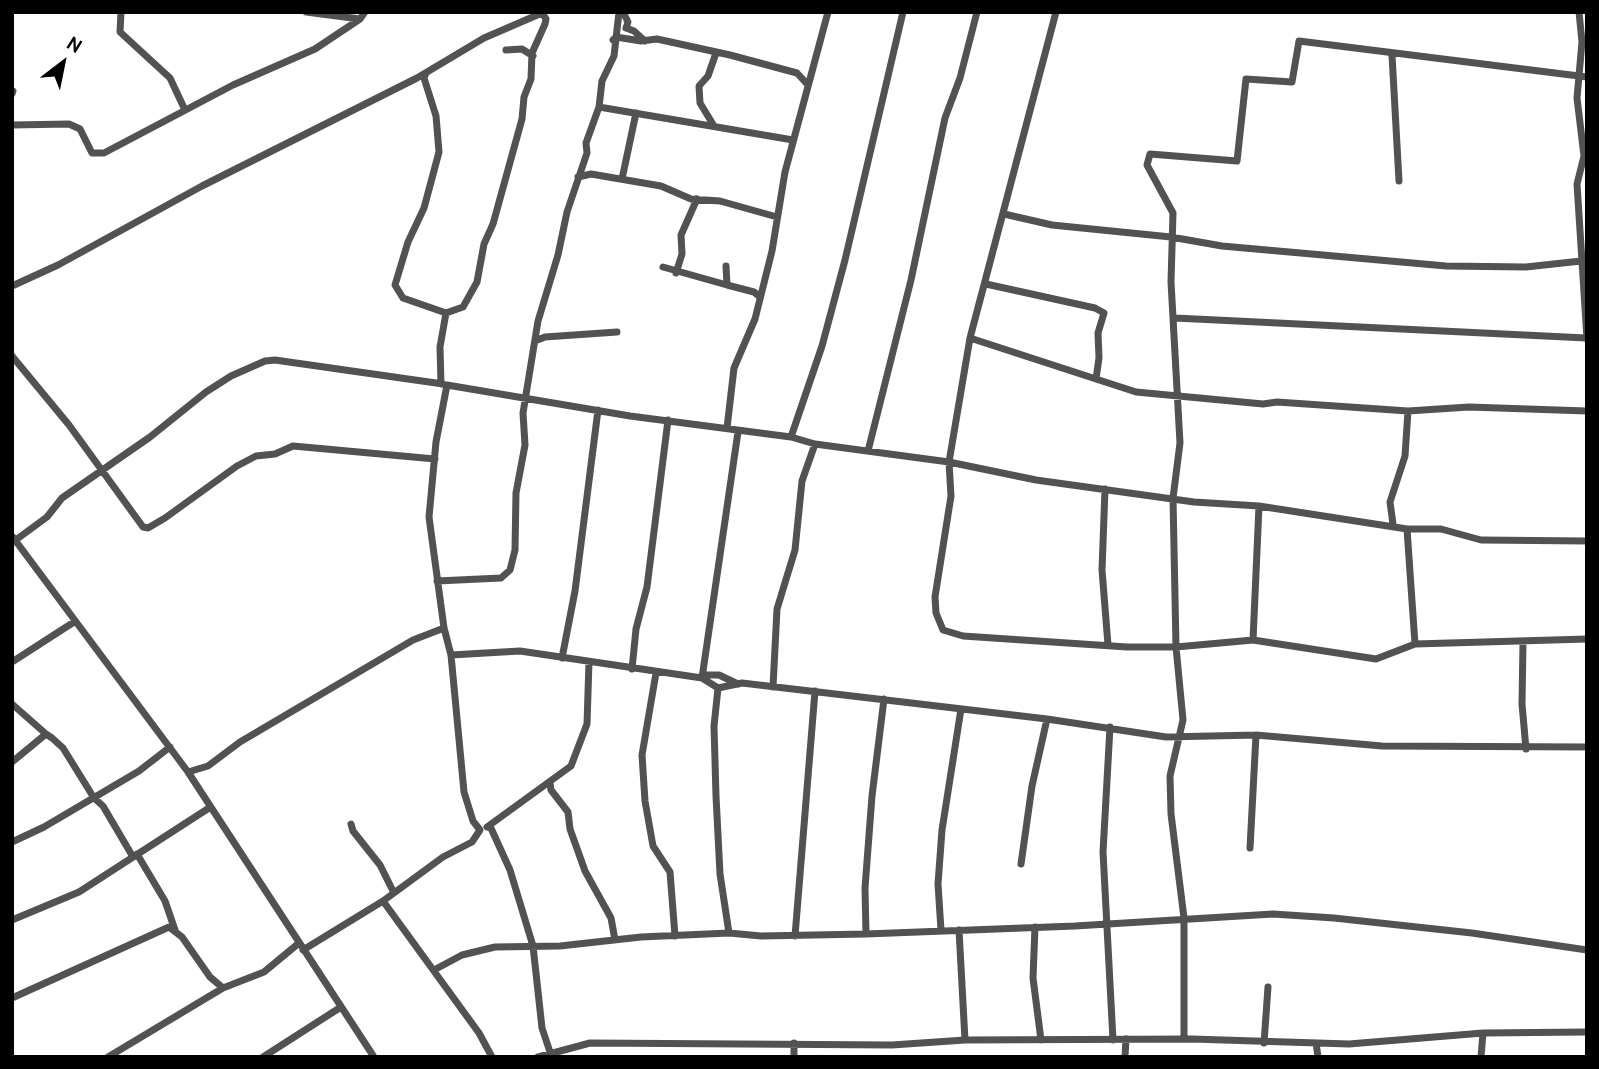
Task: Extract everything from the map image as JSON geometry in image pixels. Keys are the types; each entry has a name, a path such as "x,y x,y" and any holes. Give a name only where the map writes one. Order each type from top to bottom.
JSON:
{"street":[{"path":"121,12 120,32 170,78 185,110"},
{"path":"306,12 363,16"},
{"path":"437,581 501,578 510,570 515,550 516,493 525,453 523,413 535,341 598,107 602,81 614,56 613,40 621,12"},
{"path":"621,12 628,22 626,28 645,41"},
{"path":"727,428 734,368 761,297 793,140 828,12"},
{"path":"791,437 822,346 845,260 903,12"},
{"path":"868,451 911,280 945,118 960,78 977,12"},
{"path":"1056,12 970,338 949,462 951,496 935,597 936,613 943,630 963,636 1108,645 1176,647 1253,640 1376,659 1415,644 1523,643 1587,639"},
{"path":"12,286 58,265 202,186 426,72 484,38 542,13 546,19 533,56 522,119 484,244 474,290 463,307 446,313 404,298 396,285 408,242 424,208 439,152 436,116 424,78 426,72"},
{"path":"1174,318 1587,338 1577,184 1585,156 1577,77 1581,51 1577,13"},
{"path":"12,125 44,122 76,126 95,155 157,127 233,85 315,49 363,16"},
{"path":"613,40 616,37 645,41 657,39 797,73 808,85"},
{"path":"1184,1039 1184,918 1171,814 1170,776 1183,720 1176,647 1173,498 1180,443 1171,237 1173,213 1147,165 1150,154 1237,160 1246,79 1292,82 1299,41 1392,55 1587,77"},
{"path":"506,50 522,49 533,56"},
{"path":"715,126 700,103 699,86 708,76 716,53"},
{"path":"1392,55 1399,181"},
{"path":"598,107 793,140"},
{"path":"622,179 636,113"},
{"path":"577,178 591,174 661,186 697,199 720,201 777,217"},
{"path":"676,273 682,254 681,235 697,199"},
{"path":"1004,214 1052,225 1171,237 1222,246 1446,266 1526,267 1581,261"},
{"path":"726,266 726,285"},
{"path":"663,268 754,292 761,297"},
{"path":"986,284 1095,308 1104,313 1098,333 1096,380"},
{"path":"446,313 440,347 444,385 429,517 444,628 451,654 464,792 475,826 480,830"},
{"path":"535,341 545,337 617,332"},
{"path":"970,338 1136,393 1263,404 1277,402 1408,411 1483,407 1587,411"},
{"path":"12,356 69,425 138,524 148,528 198,496 237,466 256,456 275,454 293,446 435,459"},
{"path":"374,1057 188,772 13,540 47,517 62,498 206,392 265,361 275,360 444,385 727,428 738,432 791,437 815,444 949,462 1036,480 1259,506 1407,528 1441,529 1481,540 1587,541"},
{"path":"562,658 575,591 598,410"},
{"path":"1393,524 1390,502 1405,456 1408,411"},
{"path":"632,669 636,629 647,587 668,420"},
{"path":"702,677 738,432"},
{"path":"773,687 778,609 795,550 802,481 815,444"},
{"path":"1105,489 1101,570 1108,645"},
{"path":"1253,640 1259,506"},
{"path":"1407,528 1415,644"},
{"path":"12,662 74,622"},
{"path":"188,772 208,766 240,742 413,640 444,628"},
{"path":"1523,643 1521,704 1526,748"},
{"path":"451,654 520,651 656,673 702,677 719,675 738,684"},
{"path":"108,1057 223,988 264,972 301,946 383,901 393,891 443,857 472,842 480,830 490,826 571,766 585,736 589,662"},
{"path":"656,673 642,755 645,801 653,846 670,872 675,936"},
{"path":"702,677 718,688 738,684 815,691 1178,737 1256,735 1382,746 1587,747"},
{"path":"718,688 714,726 716,796 720,874 729,933"},
{"path":"795,936 815,691"},
{"path":"866,934 865,888 872,796 884,699"},
{"path":"12,704 63,748 165,901 175,930 210,977 223,988"},
{"path":"940,930 938,884 942,830 961,709"},
{"path":"1021,864 1032,786 1047,719"},
{"path":"1110,727 1102,852 1113,1040"},
{"path":"12,762 46,734"},
{"path":"1250,848 1256,735"},
{"path":"12,842 139,771 170,747"},
{"path":"550,783 551,790 568,812 570,830 585,871 611,918 615,940"},
{"path":"12,920 79,892 209,808"},
{"path":"351,824 353,831 380,865 393,891"},
{"path":"490,826 510,870 533,946 542,1028 550,1052"},
{"path":"383,901 479,1033 492,1057"},
{"path":"434,970 473,951 615,940 729,933 795,936 1105,925 1273,914 1334,918 1587,950"},
{"path":"12,998 169,927 175,930"},
{"path":"1035,927 1033,978 1041,1040"},
{"path":"959,929 965,1040"},
{"path":"1264,1043 1268,987"},
{"path":"263,1057 341,1007"},
{"path":"538,1057 590,1043 892,1045 965,1040 1184,1039 1316,1044 1483,1034 1587,1032"},
{"path":"1481,1057 1483,1034"},
{"path":"1125,1057 1126,1040"},
{"path":"794,1043 794,1057"},
{"path":"1316,1044 1318,1057"}]}
